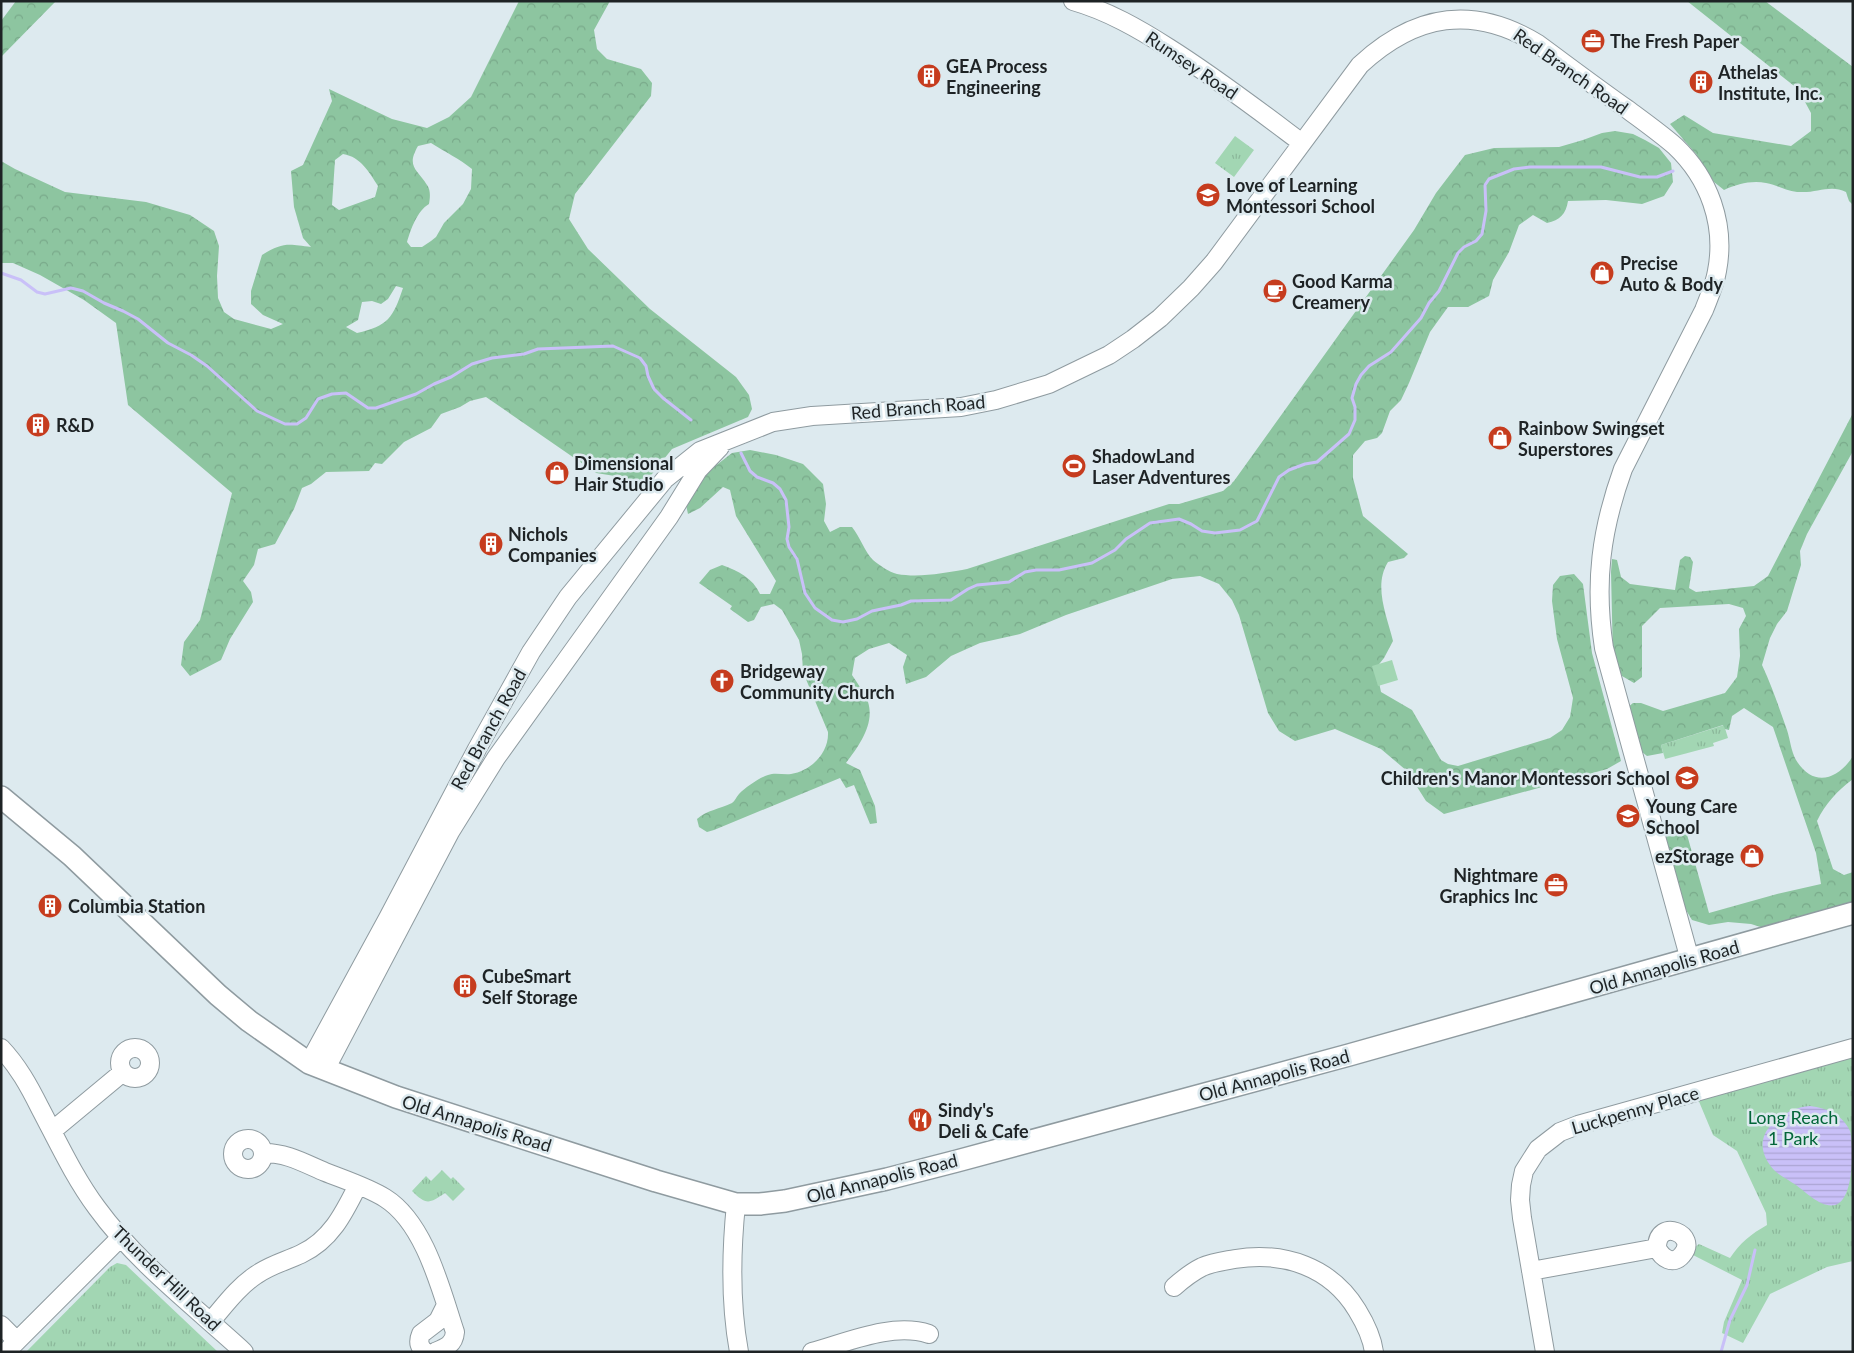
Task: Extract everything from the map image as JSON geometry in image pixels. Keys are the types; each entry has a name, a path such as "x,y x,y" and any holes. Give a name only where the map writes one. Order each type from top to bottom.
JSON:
{"main road":[{"name":"Old Annapolis Road","path":"1,797 72,856 218,995 249,1021 317,1067 396,1097 656,1181 736,1204 785,1201 931,1167 1349,1055 1853,913"}],"street":[{"name":"Rumsey Road","path":"1073,1 1110,14 1145,33 1208,73 1302,144"},
{"name":"Red Branch Road","path":"317,1067 506,694 531,652 568,597 665,479 700,451 773,422 796,417 961,407 996,400 1049,384 1109,355 1133,340 1160,318 1214,262 1360,65 1397,36 1434,22 1457,19 1502,26 1518,31 1676,147 1699,174 1714,205 1718,221 1720,246 1714,286 1704,310 1623,469 1612,502 1599,565 1600,622 1604,648 1690,960"},
{"name":"Red Branch Road","path":"317,1067 450,832 496,758 669,517 698,470 725,441"},
{"name":"Thunder Hill Road","path":"1,1048 14,1061 25,1078 82,1185 98,1209 121,1237 149,1266 244,1352"},
{"name":"Luckpenny Place","path":"1545,1352 1521,1209 1521,1185 1524,1171 1538,1149 1560,1132 1578,1125 1853,1048"},
{"path":"52,1130 123,1072"},
{"path":"264,1153 282,1154 358,1185 385,1198 396,1206 415,1231 430,1261 455,1332 454,1338 447,1347 435,1352"},
{"path":"211,1321 243,1285 256,1275 269,1267 315,1247 325,1238 344,1214 358,1185"},
{"path":"736,1204 732,1300 739,1352"},
{"path":"1,1325 11,1346 121,1237"},
{"path":"1531,1271 1657,1248"},
{"path":"1174,1287 1188,1275 1220,1261 1253,1256 1272,1256 1306,1265 1336,1283 1350,1298 1368,1330 1374,1352"},
{"path":"424,1352 420,1348 419,1338 424,1331 438,1321 446,1306"},
{"path":"812,1352 892,1331 918,1330 929,1334"}],"green space":[{"path":"16,1 56,1 1,57 1,21"},
{"path":"519,1 610,1 594,30 597,49 607,59 641,69 652,83 651,96 575,194 569,219 588,249 650,309 736,377 749,395 752,409 748,417 672,449 638,489 615,476 596,473 486,397 470,401 441,414 431,428 404,442 382,464 375,463 369,471 326,472 311,484 302,488 294,509 275,544 258,549 254,565 243,581 251,592 253,602 230,639 221,660 190,676 181,665 184,642 200,620 232,493 128,405 116,323 84,300 40,275 13,263 1,263 1,161 65,192 146,202 190,215 214,231 219,246 218,298 224,312 234,319 271,329 283,324 263,315 251,304 251,291 262,255 286,245 311,247 303,238 294,207 291,171 303,165 332,101 329,89 392,119 427,128 449,117 471,97","holes":["431,143 472,169 471,189 463,204 444,223 436,237 422,247 411,247 407,242 410,232 421,211 429,204 430,197 428,187 413,163 418,146","343,154 360,162 378,186 375,197 339,210 332,205 335,160","396,286 403,288 396,307 383,324 357,333 346,327 358,320 362,302 372,301 381,304 388,299"]},
{"path":"1687,1 1765,1 1853,67 1853,205 1849,201 1846,192 1835,189 1796,192 1761,182 1750,182 1724,190 1714,182 1696,154 1670,124 1684,115 1713,133 1791,146 1811,131 1811,113 1798,89"},
{"path":"1615,131 1633,134 1659,148 1671,163 1673,182 1664,196 1642,204 1606,200 1568,201 1562,216 1555,220 1547,223 1533,215 1519,225 1509,252 1493,280 1489,296 1468,307 1448,307 1430,332 1401,400 1390,411 1382,433 1377,438 1365,441 1353,455 1353,478 1363,516 1408,554 1404,558 1388,562 1382,581 1381,591 1393,641 1376,668 1381,692 1412,710 1441,760 1458,766 1550,738 1562,730 1570,717 1573,698 1557,639 1552,601 1553,585 1560,576 1574,574 1583,584 1592,653 1621,761 1607,769 1444,814 1426,801 1407,771 1381,749 1335,729 1295,741 1279,731 1268,713 1239,615 1232,600 1219,584 1200,576 1172,579 1066,615 1020,634 980,643 951,656 926,677 906,684 903,667 907,655 889,643 869,649 855,658 852,675 868,702 870,710 868,726 861,742 846,763 860,770 875,806 877,823 870,824 854,785 846,788 840,778 714,830 707,832 699,827 697,819 732,803 742,791 761,778 771,774 791,774 812,765 822,754 828,740 828,732 803,672 799,640 782,610 774,604 761,607 754,620 748,622 730,609 732,606 699,583 710,570 722,565 749,579 760,594 770,594 776,581 736,516 730,490 723,487 700,508 688,514 686,505 694,487 714,467 732,453 750,450 776,455 803,464 823,484 826,504 824,521 830,532 840,527 852,527 873,560 891,572 905,575 932,574 967,569 1169,504 1179,504 1223,491 1234,481 1414,230 1436,193 1465,155 1494,148 1559,147 1602,133"},
{"path":"1235,136 1254,150 1234,177 1215,163"},
{"path":"1853,413 1853,451 1807,534 1800,551 1801,565 1787,611 1777,624 1770,638 1762,665 1787,730 1794,756 1803,769 1810,775 1825,778 1840,771 1853,756 1853,779 1832,798 1817,821 1833,869 1844,875 1853,872 1853,903 1767,929 1751,924 1728,922 1709,925 1692,920 1680,900 1664,836 1670,824 1686,831 1709,913 1821,884 1816,853 1773,727 1744,708 1732,716 1729,730 1725,729 1723,725 1661,745 1663,753 1647,756 1637,748 1627,708 1633,703 1641,703 1663,711 1725,693 1737,677 1740,656 1739,629 1746,616 1743,608 1729,604 1660,608 1642,626 1642,677 1634,683 1622,676 1613,659 1612,559 1617,560 1621,577 1630,584 1675,590 1680,560 1685,556 1690,557 1693,562 1689,588 1696,592 1754,586 1768,576"},
{"path":"1392,660 1398,680 1378,686 1372,666"},
{"path":"1724,725 1728,738 1713,743 1714,746 1665,759 1661,745"},
{"name":"Long Reach 1 Park","path":"1853,1057 1853,1261 1827,1267 1770,1294 1743,1343 1722,1333 1724,1322 1742,1280 1693,1255 1694,1248 1699,1244 1730,1258 1746,1239 1767,1225 1766,1213 1737,1151 1713,1135 1695,1092"},
{"path":"442,1170 451,1179 453,1177 465,1189 453,1201 445,1193 431,1201 424,1201 412,1191 426,1176 431,1181"},
{"path":"117,1263 126,1265 218,1352 26,1352 110,1267"}],"shaded area":[{"path":"1810,1106 1834,1113 1847,1125 1850,1131 1852,1160 1849,1184 1846,1194 1835,1205 1819,1202 1779,1174 1769,1164 1764,1152 1763,1140 1768,1128 1773,1123 1790,1111"}],"waterway":[{"path":"741,453 750,471 757,477 773,483 780,489 786,500 789,527 787,539 789,547 797,559 805,593 815,608 832,620 843,622 857,619 872,611 911,601 951,600 977,585 1009,582 1025,572 1059,570 1092,563 1115,550 1126,539 1150,523 1179,519 1202,531 1215,533 1240,530 1257,521 1279,477 1289,470 1317,462 1349,434 1355,420 1355,407 1352,398 1361,375 1369,366 1391,352 1421,318 1429,303 1439,291 1458,253 1464,247 1476,241 1482,234 1486,211 1485,185 1489,179 1514,169 1530,167 1601,167 1640,177 1657,177 1673,171"},
{"path":"1,273 21,280 37,292 45,294 71,288 83,291 123,311 138,319 168,343 207,366 257,411 285,424 297,424 306,418 318,399 332,394 346,393 368,408 376,408 416,394 451,377 472,364 492,358 524,354 538,349 613,346 640,358 646,366 654,389 691,420"},
{"path":"1721,1352 1730,1320 1747,1285 1755,1250"}],"place":[{"name":"The Fresh Paper","path":"1593,41"},
{"name":"GEA Process Engineering","path":"929,76"},
{"name":"Athelas Institute, Inc.","path":"1701,82"},
{"name":"Love of Learning Montessori School","path":"1208,195"},
{"name":"Precise Auto & Body","path":"1602,273"},
{"name":"Good Karma Creamery","path":"1275,291"},
{"name":"R&D","path":"38,425"},
{"name":"Rainbow Swingset Superstores","path":"1500,438"},
{"name":"ShadowLand Laser Adventures","path":"1074,466"},
{"name":"Dimensional Hair Studio","path":"557,473"},
{"name":"Nichols Companies","path":"491,544"},
{"name":"Bridgeway Community Church","path":"722,681"},
{"name":"Children's Manor Montessori School","path":"1687,778"},
{"name":"Young Care School","path":"1628,816"},
{"name":"ezStorage","path":"1752,856"},
{"name":"Nightmare Graphics Inc","path":"1556,885"},
{"name":"Columbia Station","path":"50,906"},
{"name":"CubeSmart Self Storage","path":"465,986"},
{"name":"Sindy's Deli & Cafe","path":"920,1120"}]}
